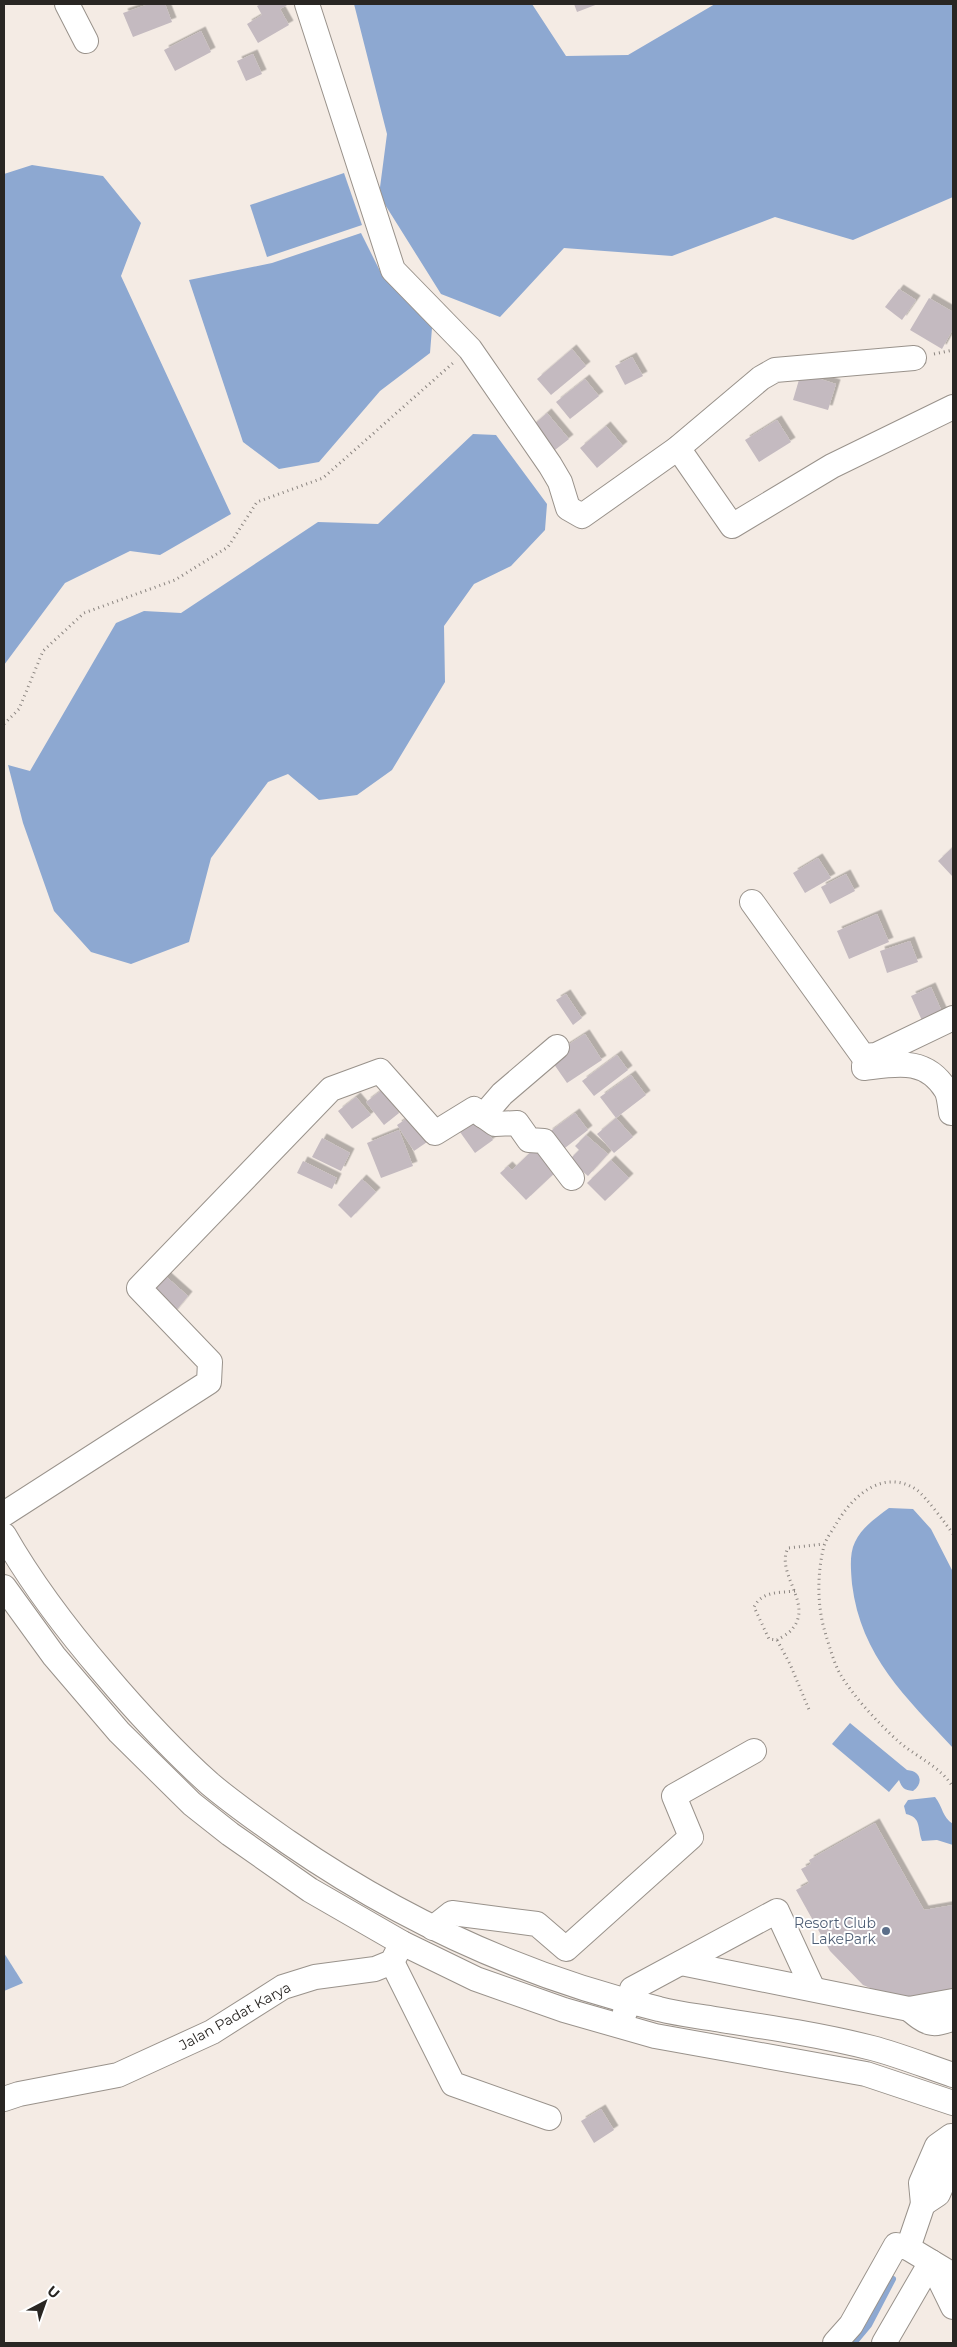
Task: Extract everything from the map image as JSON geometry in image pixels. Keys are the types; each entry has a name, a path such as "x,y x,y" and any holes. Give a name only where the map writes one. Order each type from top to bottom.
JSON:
{"street":[{"path":"67,4 86,41"},
{"path":"307,4 393,270 470,349 550,465 560,482 568,508 582,516 678,448 760,378 775,370 914,358"},
{"path":"678,448 732,526 832,466 953,406"},
{"path":"752,902 863,1056 864,1068 904,1063 927,1069 946,1090 951,1113"},
{"path":"863,1056 876,1055 953,1018"},
{"path":"483,1116 502,1094 557,1047"},
{"path":"4,1514 208,1382 210,1362 139,1288 331,1089 380,1071 435,1133 474,1109 495,1124 517,1123 529,1140 544,1141 572,1178"},
{"path":"4,1535 21,1565 75,1639 139,1713 210,1784 246,1813 325,1867 433,1928 487,1954 572,1984 661,2010 765,2027 873,2048 953,2075"},
{"path":"4,1587 54,1656 113,1725 192,1804 230,1834 397,1952 564,2010 655,2036 866,2074 953,2103"},
{"path":"433,1928 452,1913 537,1924 566,1949 691,1837 674,1796 754,1751"},
{"path":"192,1804 210,1784"},
{"path":"621,2026 632,1989 777,1911 814,1989"},
{"path":"397,1952 453,2084 549,2118"},
{"name":"Jalan Padat Karya","path":"4,2100 19,2094 118,2075 212,2032 283,1987 315,1977 375,1969 397,1952"},
{"path":"681,1963 908,2009 953,2001"},
{"path":"908,2009 924,2022 939,2025 953,2018"},
{"path":"923,2204 920,2183 937,2146 953,2137"},
{"path":"835,2343 851,2325 902,2247 923,2204 938,2194 953,2159"},
{"path":"902,2247 953,2275"},
{"path":"931,2262 953,2307"},
{"path":"884,2343 931,2262"}],"path":[{"path":"4,724 19,709 43,652 84,613 175,580 228,547 257,502 323,478 470,349"},
{"path":"953,1534 917,1491 897,1482 873,1485 856,1497 844,1509 824,1544 820,1568 819,1597 825,1630 839,1671 854,1694 898,1741 946,1776 953,1786"},
{"path":"795,1591 765,1595 758,1599 754,1607 769,1639 777,1640 793,1628 799,1614 795,1591 785,1567 785,1554 788,1548 824,1544"},
{"path":"777,1640 790,1664 810,1712"}],"water":[{"path":"354,4 532,4 566,56 628,55 715,4 953,4 953,197 853,240 775,217 672,256 564,248 500,317 441,294 379,195 387,134"},
{"path":"32,165 103,176 141,223 121,276 231,514 160,555 130,551 65,583 4,665 4,174"},
{"path":"344,173 362,225 267,257 250,205"},
{"path":"361,233 382,275 432,328 430,353 380,391 319,462 279,469 243,442 189,280 272,263"},
{"path":"473,434 496,435 547,504 545,530 511,566 474,584 444,626 445,682 392,770 357,795 319,800 288,774 268,782 211,858 189,942 131,964 91,952 54,911 23,823 8,765 30,771 116,623 144,611 181,613 318,522 378,524"},
{"path":"889,1508 913,1509 931,1529 953,1572 953,1748 888,1674 865,1633 857,1610 851,1574 853,1547 866,1527"},
{"path":"850,1723 907,1770 918,1775 920,1781 913,1791 902,1787 899,1780 889,1792 832,1744"},
{"path":"935,1797 949,1821 953,1824 953,1845 937,1840 922,1841 917,1821 906,1814 904,1806 908,1800"},
{"path":"4,1953 23,1983 4,1991"}],"building":[{"path":"149,4 165,4 172,22 133,37 123,13"},
{"path":"261,4 289,4 280,9 289,25 258,43 247,24 262,15 257,6"},
{"path":"574,4 598,4 577,12"},
{"path":"201,31 211,52 175,71 164,50"},
{"path":"253,54 262,74 246,81 237,61"},
{"path":"899,289 916,300 902,320 885,307"},
{"path":"929,298 953,312 953,329 942,349 910,330"},
{"path":"572,349 586,366 551,395 537,379"},
{"path":"632,357 643,376 625,385 615,366"},
{"path":"801,373 836,384 828,410 793,400"},
{"path":"585,379 599,396 570,419 556,402"},
{"path":"547,413 569,439 551,453 530,428"},
{"path":"777,420 791,442 759,462 745,440"},
{"path":"606,426 623,446 597,468 580,448"},
{"path":"953,847 953,877 938,861"},
{"path":"818,858 831,878 805,893 793,873"},
{"path":"846,874 855,891 830,904 821,887"},
{"path":"877,914 889,942 849,959 837,931"},
{"path":"910,941 918,962 887,973 880,951"},
{"path":"931,987 944,1016 924,1025 911,996"},
{"path":"566,994 582,1018 573,1025 556,1000"},
{"path":"585,1034 602,1060 567,1083 549,1057"},
{"path":"617,1055 628,1070 594,1096 582,1081"},
{"path":"631,1075 646,1095 616,1118 600,1097"},
{"path":"382,1090 399,1113 384,1125 366,1102"},
{"path":"356,1097 371,1115 352,1129 338,1111"},
{"path":"575,1113 588,1130 561,1151 548,1133"},
{"path":"412,1115 430,1140 414,1151 397,1125"},
{"path":"616,1118 633,1137 614,1153 597,1134"},
{"path":"477,1119 493,1140 475,1153 460,1132"},
{"path":"399,1130 413,1166 381,1178 367,1143"},
{"path":"586,1135 608,1154 588,1176 569,1160 579,1150 575,1146"},
{"path":"322,1138 350,1153 341,1171 312,1157"},
{"path":"538,1145 560,1168 526,1200 500,1173 508,1166 512,1170"},
{"path":"611,1160 629,1178 605,1201 587,1183"},
{"path":"303,1161 337,1178 332,1189 297,1173"},
{"path":"362,1179 376,1192 351,1218 338,1205"},
{"path":"161,1272 188,1296 173,1314 145,1290"},
{"name":"Resort Club LakePark","path":"875,1823 924,1910 953,1905 953,1995 909,2000 887,1995 863,1985 830,1951 796,1890 809,1883 801,1869 811,1864 809,1860"},
{"path":"601,2109 614,2130 594,2143 581,2121"}],"waterway":[{"path":"854,2343 869,2325 893,2279"}],"place":[{"name":"Resort Club LakePark","path":"886,1931"}]}
